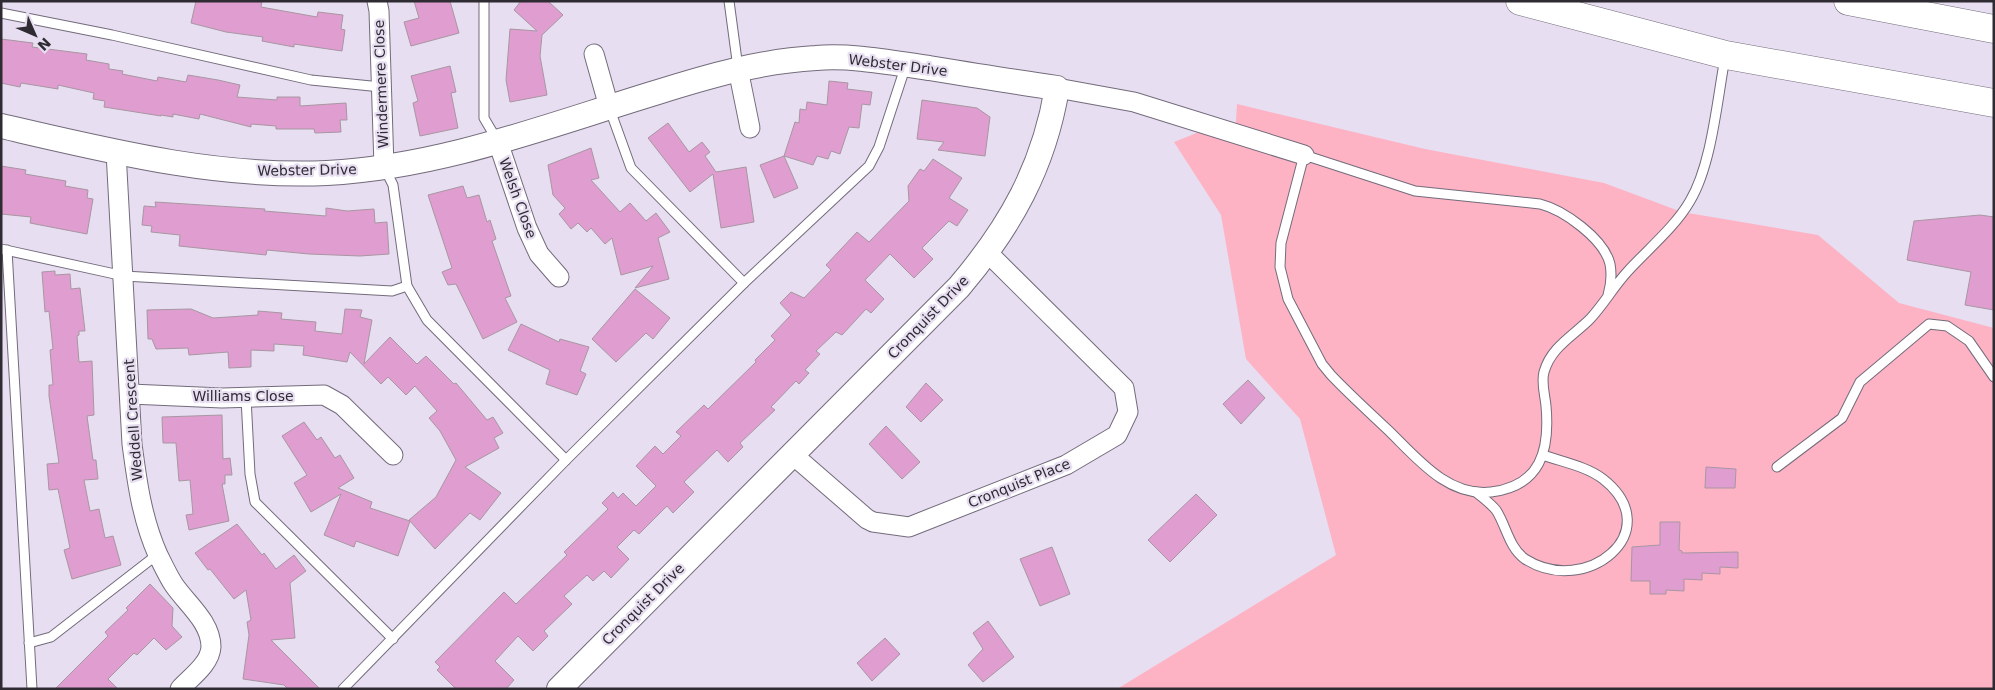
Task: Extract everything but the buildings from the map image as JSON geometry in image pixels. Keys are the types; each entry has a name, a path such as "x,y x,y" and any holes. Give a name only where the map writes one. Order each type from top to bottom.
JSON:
{"highway":[{"path":"1520,1 1726,55 1994,103"},
{"path":"1848,1 1994,29"}],"street":[{"name":"Windermere Close","path":"377,1 379,11 384,167"},
{"path":"594,54 609,107"},
{"name":"Webster Drive","path":"1,126 116,152 190,166 235,171 328,173 417,163 498,142 738,69 817,57 862,59 1057,88"},
{"path":"738,69 750,128"},
{"path":"1057,88 1134,102 1304,155"},
{"name":"Cronquist Drive","path":"559,689 958,287 988,253 1007,224 1034,170 1051,121 1057,88"},
{"name":"Welsh Close","path":"498,142 527,228 540,254 559,277"},
{"name":"Weddell Crescent","path":"116,152 130,394 137,482 142,510 158,554 174,585 202,621 210,642 209,655 206,662 180,689"},
{"name":"Cronquist Place","path":"792,454 867,519 905,527 1066,465 1117,435 1128,412 1124,388 988,253"},
{"name":"Williams Close","path":"130,394 246,398 283,398 315,394 329,396 342,404 393,455"}],"lane":[{"path":"484,1 484,118 498,142"},
{"path":"729,1 738,69"},
{"path":"1,13 112,35 311,80 381,87"},
{"path":"1608,295 1611,272 1604,251 1573,220 1559,210 1540,204 1416,191 1304,155 1281,243 1280,267 1288,299 1322,364 1330,375 1431,471 1455,486 1476,492 1492,492 1522,482 1535,471 1543,455 1546,418 1542,384 1544,371 1558,347 1592,317 1608,295 1682,212 1697,187 1706,160 1726,55"},
{"path":"344,689 566,460 744,284 869,166 879,147 906,65"},
{"path":"609,107 631,168 744,284"},
{"path":"384,167 393,185 408,286 427,320 566,460"},
{"path":"32,689 4,250 124,276 392,292 408,286"},
{"path":"1777,468 1842,418 1860,382 1929,324 1948,326 1969,341 1994,377"},
{"path":"246,398 250,474 255,502 393,639"},
{"path":"1476,492 1496,510 1512,544 1526,560 1550,568 1567,570 1599,564 1618,548 1624,534 1626,518 1620,501 1608,484 1593,473 1543,455"},
{"path":"29,644 51,637 158,554"}],"shaded area":[{"path":"1237,104 1425,149 1604,183 1682,212 1818,235 1899,303 1994,328 1994,689 1117,689 1336,555 1300,419 1246,359 1221,215 1174,142 1199,132 1231,141 1236,121"}]}
